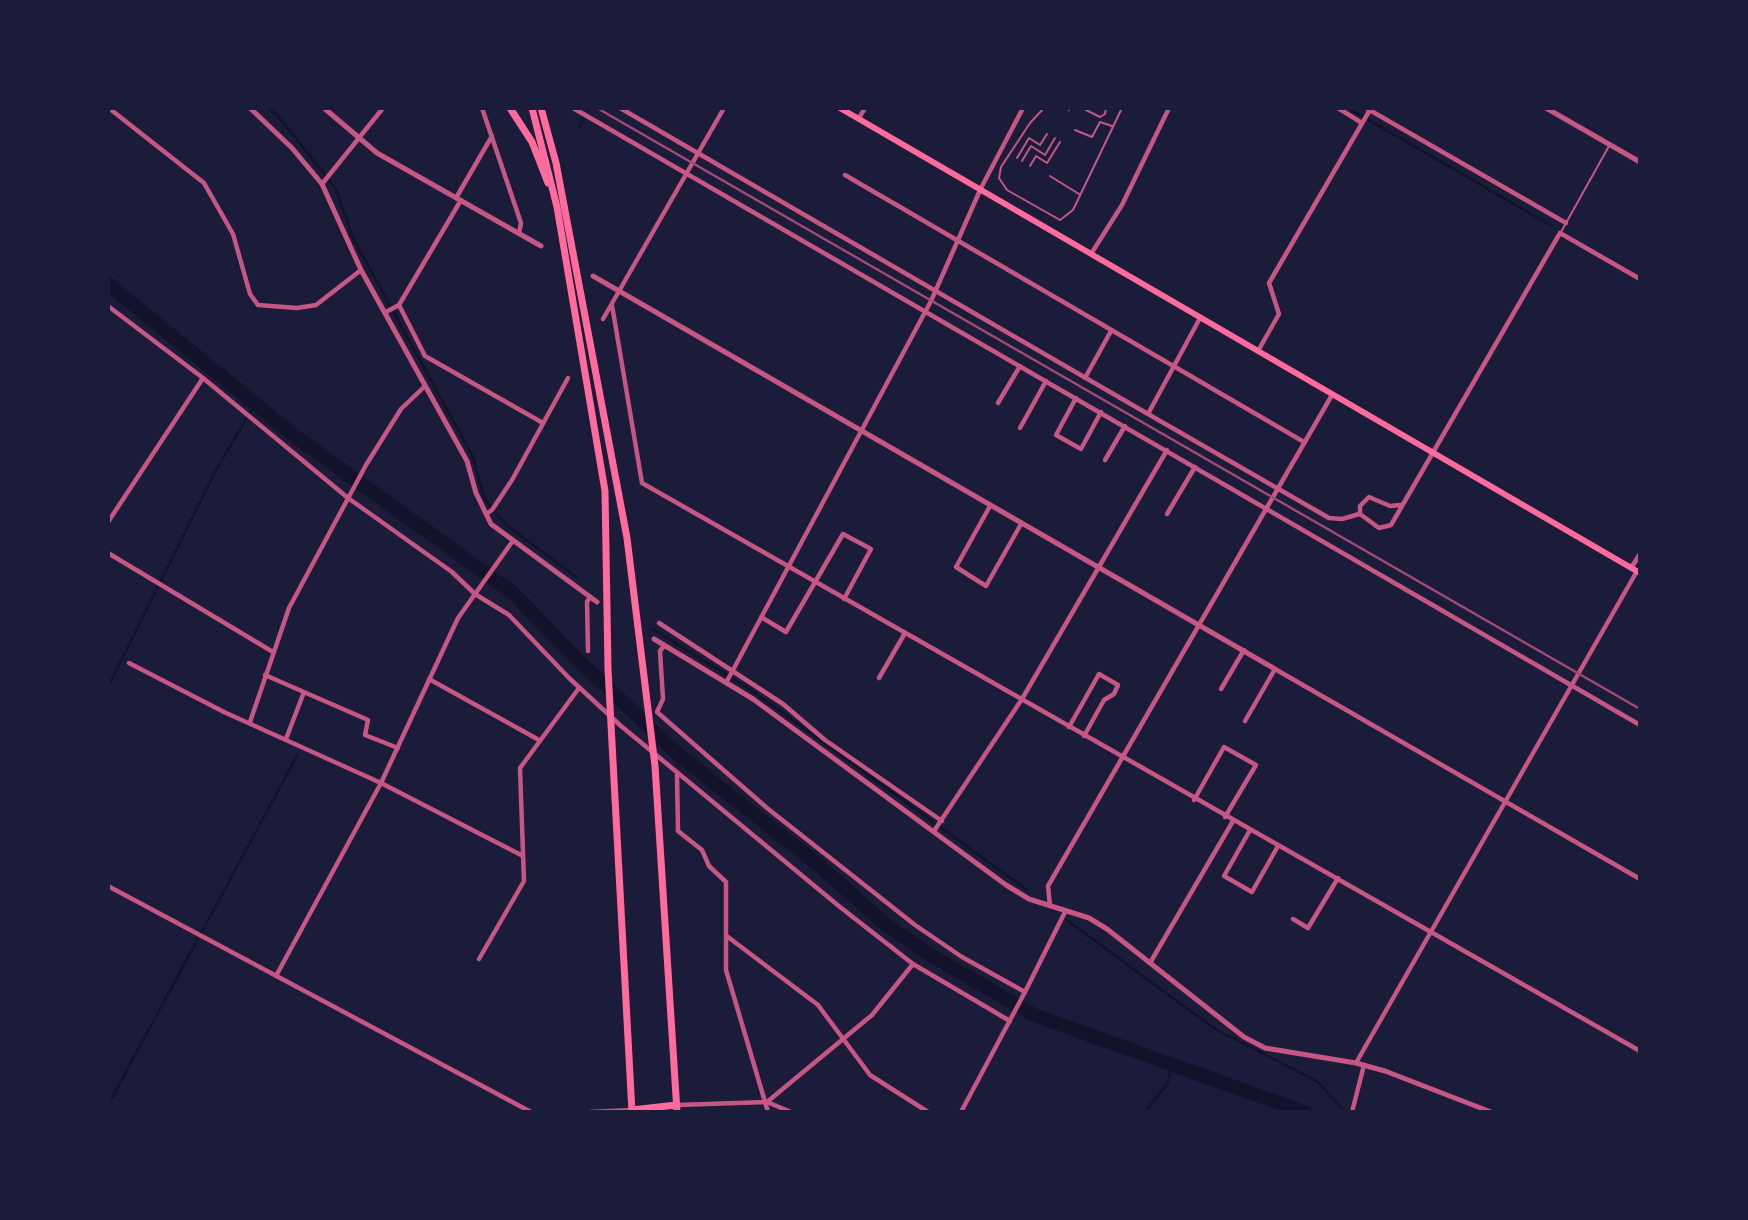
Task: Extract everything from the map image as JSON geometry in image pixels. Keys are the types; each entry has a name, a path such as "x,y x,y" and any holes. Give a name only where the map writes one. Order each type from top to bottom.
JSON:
{"highway":[{"path":"510,108 532,142 557,207"},
{"path":"531,108 557,207 605,491 608,669 632,1110 676,1108 654,766 627,538 556,163 541,108"}],"main road":[{"path":"840,108 981,188 1431,454 1636,570"}],"street":[{"path":"250,108 292,148 322,184 361,270 387,312 467,461 488,512 512,542 597,602"},
{"path":"324,108 360,140 541,246"},
{"path":"322,184 383,108"},
{"path":"482,108 521,223 519,233"},
{"path":"573,108 1640,725"},
{"path":"620,108 1329,518 1342,519 1360,514"},
{"path":"603,319 724,108"},
{"path":"859,118 865,108"},
{"path":"1091,254 1122,205 1169,108"},
{"path":"1338,108 1362,122"},
{"path":"1546,108 1640,162"},
{"path":"729,677 925,311 981,188 1021,109"},
{"path":"1258,352 1279,314 1269,283 1369,109 1566,223"},
{"path":"110,110 204,183 233,234 250,294 258,305 297,308 316,305 361,270"},
{"path":"387,312 398,305 492,136"},
{"path":"845,175 1304,443"},
{"path":"1360,514 1379,528 1385,529 1560,233 1640,279"},
{"path":"593,276 1640,879"},
{"path":"398,305 425,356 543,423"},
{"path":"611,305 642,483 1225,817 1432,930 1640,1051"},
{"path":"108,306 452,572 475,594 522,627 579,688 677,774 913,964 1010,1021"},
{"path":"1148,414 1200,318"},
{"path":"1085,378 1111,331"},
{"path":"998,403 1020,366"},
{"path":"108,522 203,378"},
{"path":"488,512 568,378"},
{"path":"1020,428 1046,381"},
{"path":"250,722 289,608 365,467 401,409 425,386"},
{"path":"1050,908 1048,886 1332,395"},
{"path":"1076,398 1056,435 1080,449 1101,412"},
{"path":"1105,460 1125,426"},
{"path":"934,831 1022,699 1167,450"},
{"path":"1167,514 1195,467"},
{"path":"1360,514 1360,506 1369,497 1390,506 1402,504"},
{"path":"990,506 956,567 986,586 1021,524"},
{"path":"761,617 786,632 843,534 871,548 844,599"},
{"path":"276,976 398,748 458,618 512,542"},
{"path":"108,553 273,652"},
{"path":"1356,1063 1572,686 1636,570 1640,554"},
{"path":"588,651 587,602 590,597"},
{"path":"659,623 1006,885 1050,908 1098,924 1229,1028 1265,1048 1364,1065 1491,1111"},
{"path":"879,678 905,634"},
{"path":"654,639 783,704 825,740 941,822"},
{"path":"664,646 660,651 663,699 657,712 767,808 915,925 962,957 1025,992"},
{"path":"1221,689 1244,650"},
{"path":"129,663 380,783 523,856"},
{"path":"1245,721 1275,669"},
{"path":"1069,727 1099,674 1118,685 1114,694 1104,700 1084,736"},
{"path":"265,675 368,720 365,735 398,748"},
{"path":"429,679 539,740"},
{"path":"479,959 524,881 520,768 579,688"},
{"path":"286,739 304,692"},
{"path":"1195,800 1224,747 1256,765 1225,817"},
{"path":"677,774 678,831 702,850 709,866 726,882 726,970 768,1111"},
{"path":"1149,964 1233,821"},
{"path":"1250,830 1224,876 1252,892 1278,846"},
{"path":"1293,919 1308,928 1338,878"},
{"path":"108,887 531,1111"},
{"path":"961,1111 1065,912"},
{"path":"728,937 818,1006 870,1074 928,1111"},
{"path":"767,1102 872,1016 913,964"},
{"path":"1352,1110 1364,1065"},
{"path":"676,1108 767,1102 791,1111"},
{"path":"590,1111 632,1110"}],"lane":[{"path":"1045,108 1030,123 1001,167 1001,185 1057,219 1069,215 1122,108"},
{"path":"1086,110 1100,117 1105,114 1106,108"},
{"path":"1075,130 1092,136 1100,122 1113,127"},
{"path":"1017,158 1029,138 1040,145 1047,134"},
{"path":"1022,162 1031,146 1045,155 1055,138"},
{"path":"1030,166 1036,156 1047,163 1060,142"},
{"path":"1560,233 1610,145"},
{"path":"1050,176 1080,194"}],"waterway":[{"path":"268,108 278,116 336,189 353,238 473,457 483,494 491,508 509,527 576,577"},
{"path":"579,128 589,108"},
{"path":"1348,108 1552,226"},
{"path":"108,284 296,437 513,593 575,657 680,756 821,867 885,924 929,954 1034,1015 1304,1112"},
{"path":"108,687 216,470 255,404"},
{"path":"653,629 751,690 1027,890"},
{"path":"108,1105 298,754"},
{"path":"1068,921 1215,1029 1318,1082 1345,1112"},
{"path":"1145,1112 1167,1084 1172,1066"}],"railway":[{"path":"597,108 1640,709"}]}
